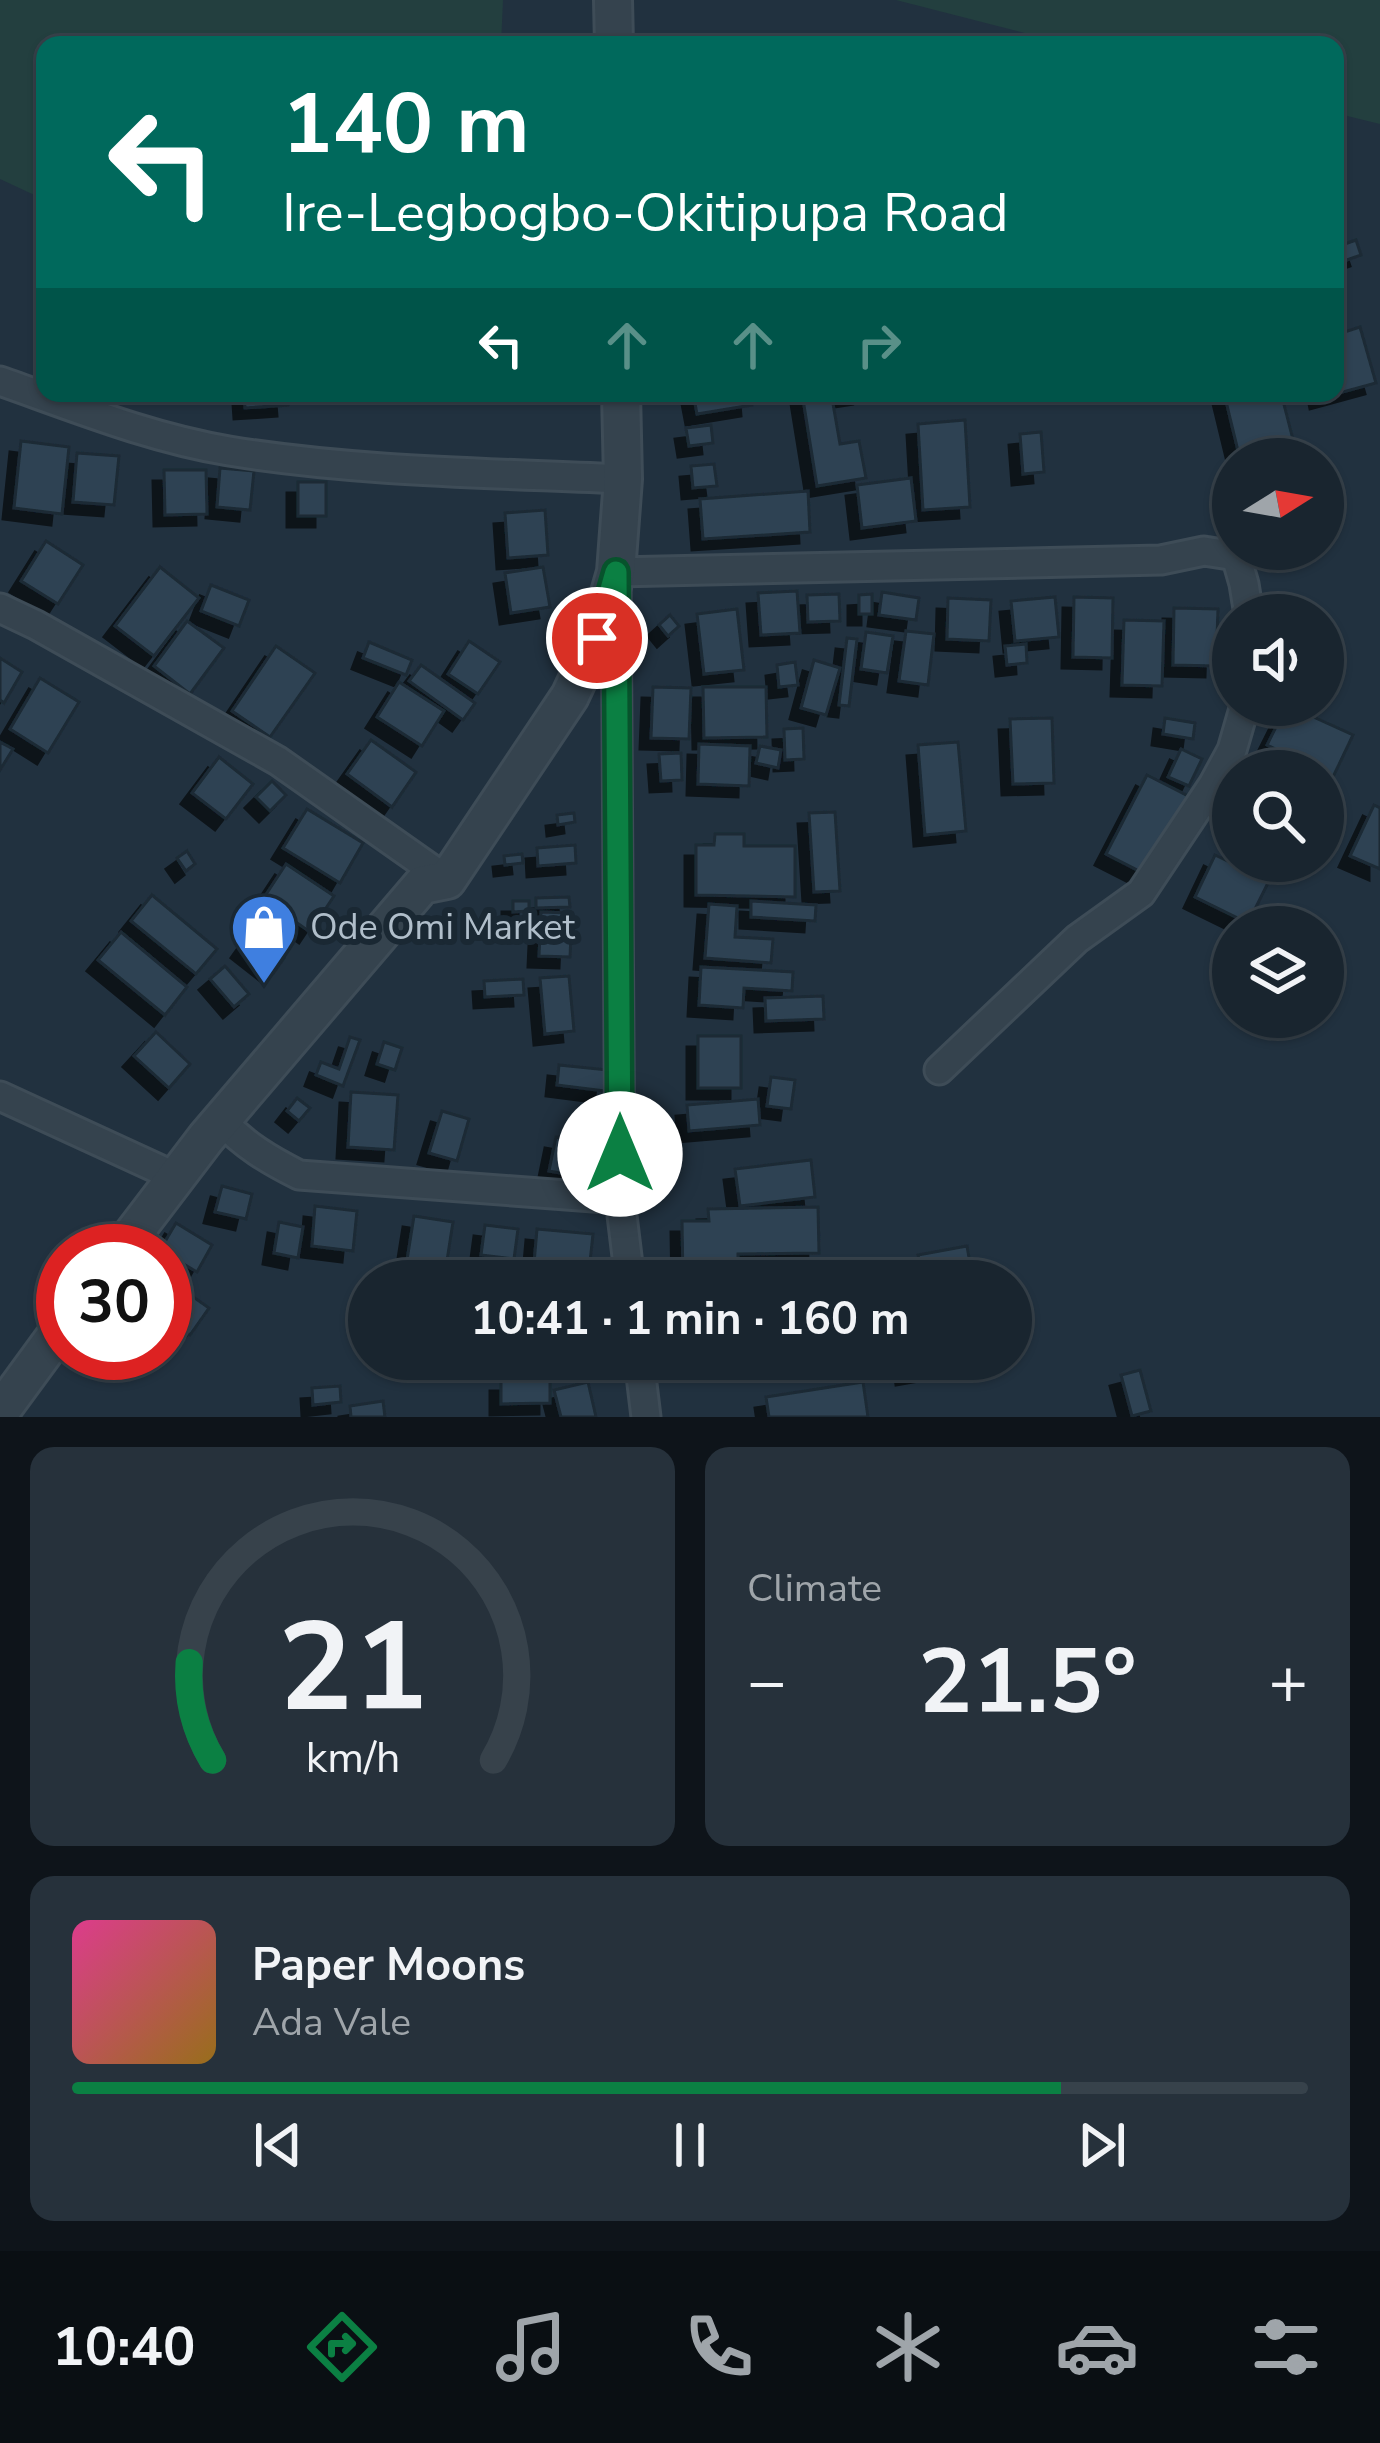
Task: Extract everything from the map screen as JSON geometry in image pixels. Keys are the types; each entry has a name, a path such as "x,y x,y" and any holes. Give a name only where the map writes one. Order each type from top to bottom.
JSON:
{"street":[{"path":"613,0 614,36"},
{"path":"0,381 36,394"},
{"path":"60,402 225,451 340,465 623,479"},
{"path":"622,402 623,479 616,572 620,1199 627,1260"},
{"path":"616,572 1161,560 1204,551 1236,556 1246,594"},
{"path":"140,1224 221,1120 422,885 447,880 570,696 597,638 616,572"},
{"path":"0,608 278,761 447,880"},
{"path":"939,1070 1078,939 1142,893 1213,785 1239,726"},
{"path":"0,1096 176,1177"},
{"path":"221,1120 263,1157 299,1175 620,1199"},
{"path":"0,1412 36,1363"},
{"path":"642,1380 646,1417"}],"green space":[{"path":"0,0 503,0 501,36 36,36 36,196 0,179"},
{"path":"896,0 1380,0 1380,124 1344,115 1344,36 1036,36"}],"building":[{"path":"1356,240 1361,255 1344,261 1344,244"},
{"path":"1360,327 1376,383 1344,392 1344,332"},
{"path":"245,402 288,402 288,405 245,408"},
{"path":"695,402 752,402 752,405 697,414"},
{"path":"803,402 833,402 840,444 859,441 866,478 817,486"},
{"path":"1226,402 1283,402 1293,438 1235,438"},
{"path":"965,420 970,507 923,510 918,424"},
{"path":"711,425 713,443 689,446 686,428"},
{"path":"1041,432 1044,472 1023,474 1020,434"},
{"path":"21,441 69,447 62,514 14,508"},
{"path":"77,453 119,456 114,505 73,502"},
{"path":"714,464 717,486 693,488 691,466"},
{"path":"220,468 254,471 250,510 217,507"},
{"path":"164,470 206,470 207,514 165,515"},
{"path":"911,478 916,521 862,528 857,485"},
{"path":"298,482 326,482 326,516 298,516"},
{"path":"808,491 810,532 703,539 700,499"},
{"path":"545,510 548,555 508,558 505,513"},
{"path":"46,541 83,565 58,604 21,581"},
{"path":"160,567 199,598 154,656 115,626"},
{"path":"543,567 550,607 511,613 505,573"},
{"path":"211,585 249,600 239,626 201,611"},
{"path":"797,591 800,633 761,635 758,593"},
{"path":"882,592 919,598 916,620 879,615"},
{"path":"839,594 840,621 808,622 807,595"},
{"path":"872,594 872,614 859,614 859,595"},
{"path":"1055,597 1059,637 1015,641 1011,601"},
{"path":"1074,597 1113,598 1112,658 1073,657"},
{"path":"948,598 991,600 989,641 947,639"},
{"path":"1174,608 1212,609 1212,666 1173,665"},
{"path":"737,609 744,670 704,674 697,614"},
{"path":"670,615 679,626 668,636 659,625"},
{"path":"1124,620 1164,621 1162,686 1122,685"},
{"path":"187,621 224,648 190,694 154,666"},
{"path":"906,631 934,634 928,685 899,681"},
{"path":"866,632 893,636 887,673 861,669"},
{"path":"847,638 857,639 849,706 839,705"},
{"path":"469,641 500,662 478,694 448,674"},
{"path":"369,642 412,660 406,675 363,658"},
{"path":"1026,644 1027,663 1007,665 1005,646"},
{"path":"276,646 315,673 270,737 232,711"},
{"path":"0,658 22,672 4,703 0,700"},
{"path":"814,660 840,668 826,715 801,708"},
{"path":"795,662 798,685 779,687 777,665"},
{"path":"421,665 475,703 463,720 409,681"},
{"path":"40,678 79,702 48,753 10,729"},
{"path":"399,682 444,711 422,746 377,717"},
{"path":"653,687 691,688 689,739 651,738"},
{"path":"703,687 766,687 767,737 704,738"},
{"path":"1052,718 1054,783 1013,784 1010,719"},
{"path":"1165,718 1195,723 1193,739 1163,734"},
{"path":"1276,726 1333,726 1353,735 1344,754 1344,750 1277,750 1267,745"},
{"path":"803,728 804,759 785,760 784,729"},
{"path":"371,740 416,772 392,807 347,774"},
{"path":"0,742 13,749 0,770"},
{"path":"958,742 966,831 925,835 918,745"},
{"path":"699,744 750,746 749,786 698,784"},
{"path":"760,746 781,750 778,768 756,763"},
{"path":"1181,749 1202,759 1189,786 1168,777"},
{"path":"681,753 682,780 661,781 659,754"},
{"path":"219,757 253,784 226,819 192,793"},
{"path":"1147,775 1188,796 1147,875 1106,854"},
{"path":"272,781 286,795 270,811 256,797"},
{"path":"1374,805 1380,808 1380,869 1350,856"},
{"path":"307,809 363,843 340,883 283,848"},
{"path":"835,812 840,891 814,892 809,813"},
{"path":"574,813 575,822 558,825 557,815"},
{"path":"715,834 744,834 744,846 795,846 795,897 696,895 696,845 714,845"},
{"path":"575,845 576,863 538,866 537,848"},
{"path":"187,851 195,864 186,871 177,858"},
{"path":"522,854 523,863 505,865 504,856"},
{"path":"1212,861 1212,882 1268,882 1256,906 1213,906 1195,897"},
{"path":"286,864 334,896 310,932 263,899"},
{"path":"152,895 217,949 196,974 131,921"},
{"path":"569,897 570,907 536,908 536,898"},
{"path":"513,901 529,901 529,911 513,912"},
{"path":"751,901 816,905 815,921 751,917"},
{"path":"709,904 737,906 735,937 773,939 771,963 705,958"},
{"path":"541,912 572,913 570,957 539,956"},
{"path":"121,932 187,987 165,1015 98,960"},
{"path":"252,933 284,958 274,972 242,947"},
{"path":"225,966 249,994 234,1007 210,979"},
{"path":"701,967 793,972 792,991 744,988 743,1008 699,1005"},
{"path":"569,976 574,1031 545,1034 540,978"},
{"path":"523,979 524,995 485,997 484,981"},
{"path":"823,996 824,1019 766,1021 765,998"},
{"path":"156,1032 190,1064 169,1088 134,1056"},
{"path":"698,1036 741,1036 741,1088 698,1088"},
{"path":"350,1037 360,1040 343,1086 316,1075 321,1062 339,1069"},
{"path":"384,1042 402,1048 395,1070 377,1064"},
{"path":"559,1065 608,1070 605,1091 557,1085"},
{"path":"771,1077 795,1080 791,1109 767,1106"},
{"path":"351,1092 398,1095 394,1150 348,1147"},
{"path":"297,1098 310,1108 299,1121 287,1111"},
{"path":"758,1099 760,1125 689,1131 687,1105"},
{"path":"442,1111 469,1119 457,1161 429,1153"},
{"path":"556,1137 605,1146 599,1180 549,1171"},
{"path":"811,1160 815,1197 740,1206 735,1169"},
{"path":"222,1186 252,1194 246,1219 215,1212"},
{"path":"315,1206 357,1211 353,1251 312,1246"},
{"path":"818,1207 819,1253 683,1260 682,1221 709,1221 708,1209"},
{"path":"414,1216 453,1222 447,1260 407,1260"},
{"path":"279,1222 303,1227 298,1258 274,1253"},
{"path":"485,1225 518,1229 514,1259 481,1255"},
{"path":"537,1229 593,1234 590,1260 534,1260"},
{"path":"192,1233 212,1245 197,1272 192,1269"},
{"path":"967,1246 969,1260 919,1260 918,1255"},
{"path":"192,1296 209,1308 192,1332"},
{"path":"1140,1370 1151,1411 1132,1416 1121,1375"},
{"path":"501,1380 550,1380 550,1403 501,1404"},
{"path":"588,1382 596,1417 561,1417 554,1390"},
{"path":"863,1382 868,1417 769,1417 766,1397"},
{"path":"340,1386 341,1402 313,1405 312,1388"},
{"path":"383,1401 385,1417 351,1417 350,1406"}],"place":[{"name":"Ode Omi Market","path":"264,986"}],"route":[{"path":"597,638 616,572 620,1154"}]}
